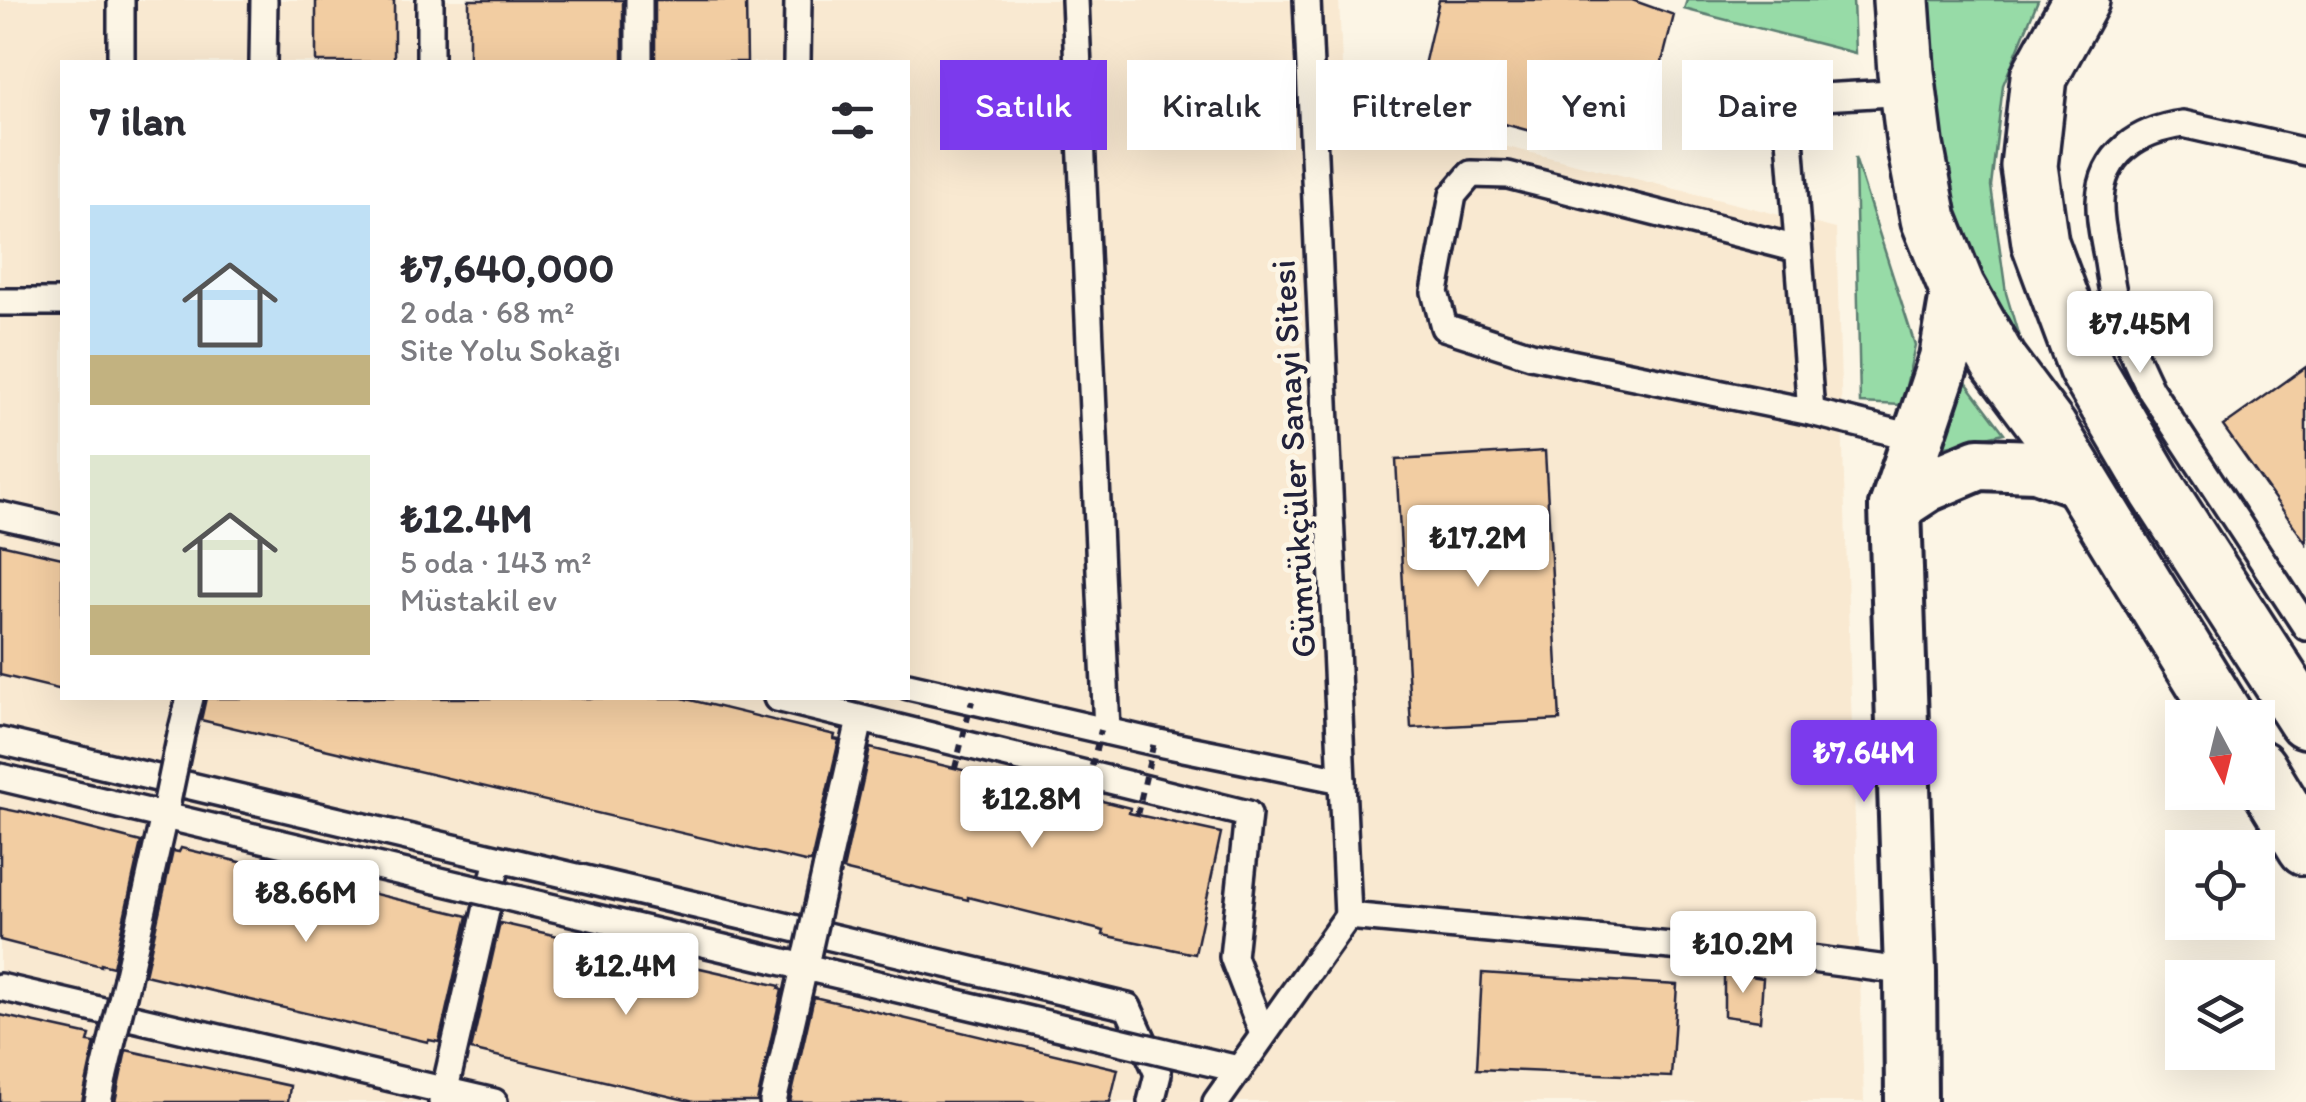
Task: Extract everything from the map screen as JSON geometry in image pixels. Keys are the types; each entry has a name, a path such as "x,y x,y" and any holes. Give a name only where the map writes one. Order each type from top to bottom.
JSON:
{"main road":[{"path":"1901,0 1908,92 1929,218 1957,288 1998,361 2048,429 2215,700"},
{"path":"2081,0 2038,77 2029,166 2040,244 2086,367 2158,490 2306,720"},
{"path":"2275,796 2306,847"}],"street":[{"path":"1911,1102 1895,507 1945,358 1957,288"},
{"path":"1895,507 1926,486 1979,464 2036,466 2081,482"}],"lane":[{"path":"121,60 122,0"},
{"path":"263,60 264,0"},
{"path":"430,0 430,60"},
{"path":"639,0 639,60"},
{"path":"798,0 798,60"},
{"path":"1076,0 1104,731"},
{"name":"Gümrükçüler Sanayi Sitesi","path":"1307,0 1348,916"},
{"path":"1811,412 1788,99 1908,92"},
{"path":"2306,152 2183,124 2162,127 2126,145 2113,160 2103,181 2100,203 2116,307 2150,390 2306,627"},
{"path":"1798,249 1508,176 1471,174 1453,194 1435,292 1444,327 1531,355 1811,412 1917,438"},
{"path":"0,302 60,302"},
{"path":"0,514 60,529"},
{"path":"910,686 1342,780"},
{"path":"98,1102 190,700"},
{"path":"785,700 1248,814 1233,958 1263,1034"},
{"path":"774,1102 860,720"},
{"path":"0,742 1128,1007 1158,1074 1151,1102"},
{"path":"0,777 166,809 520,900 806,959 1238,1070"},
{"path":"444,1096 498,859"},
{"path":"1216,1102 1348,916 1811,959 1910,972"},
{"path":"0,986 444,1096 494,1102"}],"path":[{"path":"954,768 972,700"},
{"path":"1084,797 1104,731"},
{"path":"1137,815 1154,742"}],"shaded area":[{"path":"0,0 1339,0 1342,60 1316,60 1316,150 1507,150 1507,147 1836,229 1864,1102 0,1102"}],"green space":[{"path":"1687,0 1853,0 1855,53 1684,9"},
{"path":"1925,0 2038,0 2003,85 1991,186 2006,293 2036,395 1969,268 1940,135"},
{"path":"1855,158 1915,345 1902,405 1860,403"},
{"path":"1962,377 2004,433 1929,450"}],"building":[{"path":"316,0 394,0 394,60 316,60"},
{"path":"469,0 623,0 623,60 469,60"},
{"path":"655,0 746,0 747,60 655,60"},
{"path":"1439,0 1632,0 1674,15 1662,62 1527,60 1527,130 1507,125 1507,60 1425,60"},
{"path":"2306,367 2306,543 2223,426"},
{"path":"1545,451 1560,720 1411,728 1396,460"},
{"path":"0,544 60,558 60,690 0,675"},
{"path":"206,700 690,700 835,735 834,739 839,740 811,862 805,862 201,720"},
{"path":"870,748 1013,782 1014,779 1130,808 1129,813 1221,833 1195,954 843,870"},
{"path":"0,808 141,842 113,967 0,940"},
{"path":"181,848 468,916 439,1042 145,975 173,851 179,852"},
{"path":"500,923 780,986 757,1102 694,1102 471,1050"},
{"path":"1724,972 1763,978 1760,1021 1724,1016"},
{"path":"1482,973 1677,985 1671,1077 1477,1069"},
{"path":"814,997 1118,1069 1110,1102 790,1102"},
{"path":"0,1015 90,1035 88,1042 95,1043 82,1102 0,1102"},
{"path":"126,1050 290,1086 288,1102 115,1102"}]}
